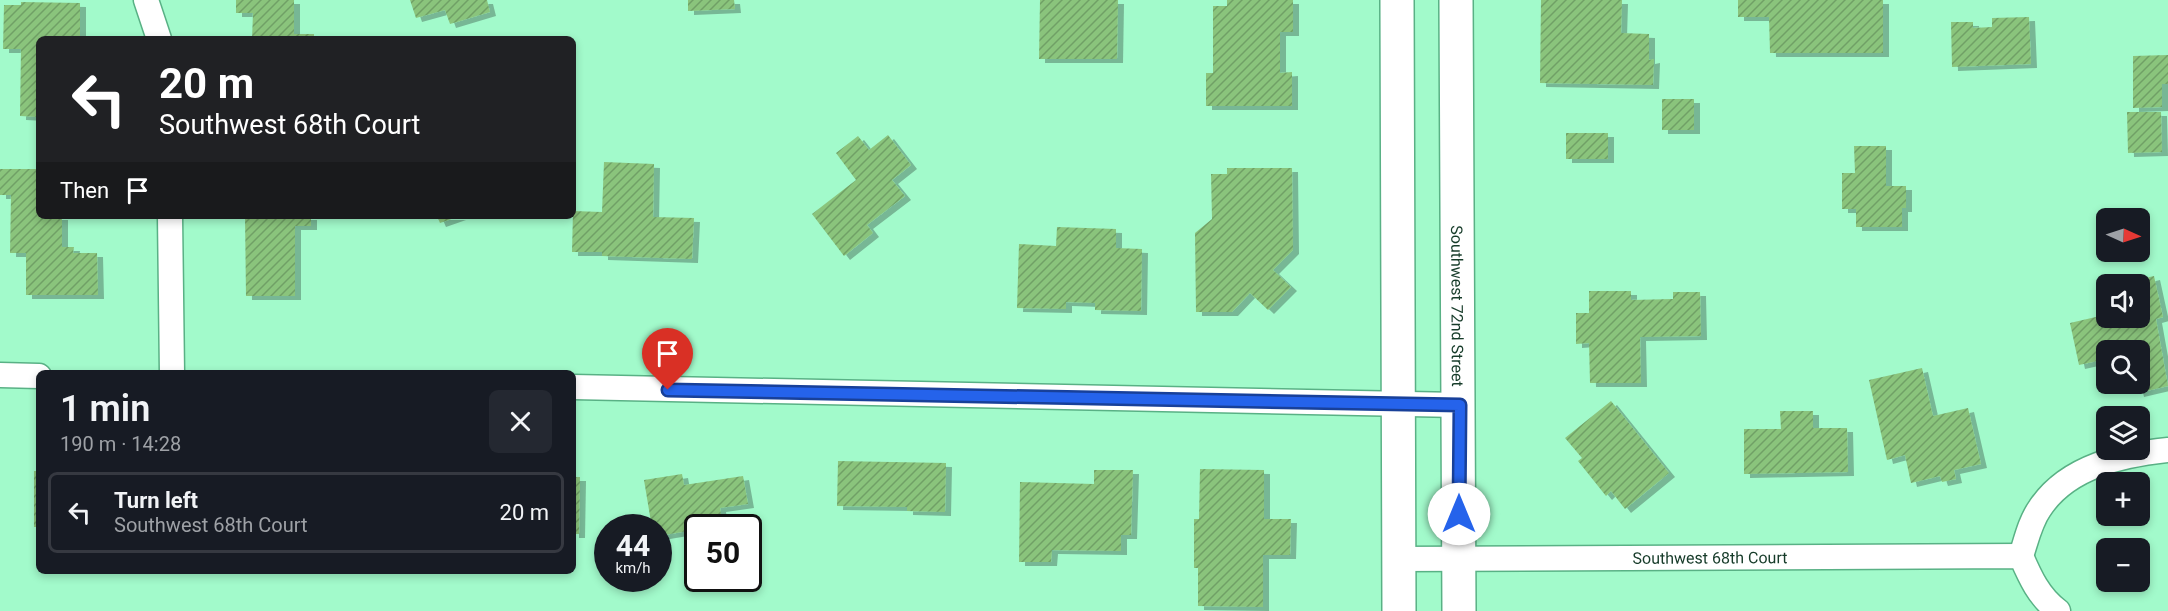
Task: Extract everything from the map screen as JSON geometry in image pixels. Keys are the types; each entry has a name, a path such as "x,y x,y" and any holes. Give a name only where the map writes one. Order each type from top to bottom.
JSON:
{"main road":[{"path":"1397,0 1399,611"},
{"name":"Southwest 72nd Street","path":"1456,0 1460,405 1459,611"}],"street":[{"path":"146,0 158,36"},
{"path":"170,219 172,370"},
{"path":"0,375 36,376"},
{"path":"576,387 1460,405"},
{"path":"2058,611 2048,603 2033,583 2021,556 2040,508 2079,473 2103,462 2130,455 2168,450"},
{"name":"Southwest 68th Court","path":"1398,559 2021,556"}],"building":[{"path":"236,0 294,0 294,34 314,34 314,36 252,36 253,13 236,13"},
{"path":"410,0 487,0 490,12 450,24 445,10 416,18"},
{"path":"688,0 734,0 735,9 688,11"},
{"path":"1040,0 1118,0 1117,59 1039,59"},
{"path":"1227,0 1293,0 1293,32 1280,32 1280,73 1292,72 1292,106 1206,106 1206,73 1213,73 1213,6 1227,6"},
{"path":"1541,0 1622,0 1621,33 1649,34 1649,60 1654,59 1653,85 1540,83"},
{"path":"1738,0 1883,0 1883,53 1770,53 1769,17 1738,17"},
{"path":"21,2 80,3 80,36 36,36 36,117 20,116 21,49 3,49 4,5 21,5"},
{"path":"2029,17 2031,64 1952,67 1951,22 1973,22 1973,28 1992,27 1992,18"},
{"path":"2168,55 2168,84 2162,84 2162,107 2133,108 2133,56"},
{"path":"1662,99 1694,99 1694,130 1662,130"},
{"path":"2127,112 2161,112 2162,152 2128,153"},
{"path":"1566,133 1608,133 1608,159 1566,159"},
{"path":"888,135 911,165 892,180 905,196 867,225 873,233 844,256 812,214 856,180 836,153 858,136 869,150"},
{"path":"1854,146 1886,146 1886,186 1906,186 1906,208 1902,208 1902,227 1856,227 1856,209 1842,209 1842,173 1855,173"},
{"path":"604,162 654,164 653,217 694,218 692,259 602,256 602,252 572,252 573,219 576,219 576,211 602,212"},
{"path":"1227,168 1292,168 1293,250 1273,270 1291,287 1268,310 1250,293 1232,312 1196,312 1195,233 1212,219 1211,174 1227,174"},
{"path":"0,169 36,169 36,219 62,219 62,247 74,247 73,253 97,253 98,295 26,295 26,253 10,253 11,195 0,195"},
{"path":"245,219 311,219 311,226 295,226 295,296 246,296"},
{"path":"438,219 451,219 440,223"},
{"path":"1057,227 1116,229 1116,248 1142,249 1141,311 1095,310 1095,303 1066,302 1066,309 1017,308 1019,244 1056,246"},
{"path":"2154,276 2163,317 2156,319 2168,386 2150,390 2150,340 2096,340 2096,361 2079,365 2070,323 2096,317 2096,328 2150,328 2150,277"},
{"path":"1589,291 1631,291 1631,300 1673,299 1673,292 1700,292 1701,336 1640,337 1641,383 1590,383 1589,343 1576,344 1576,313 1589,313"},
{"path":"1922,368 1933,416 1968,408 1981,464 1954,470 1956,479 1942,482 1940,476 1911,483 1905,455 1887,460 1869,380"},
{"path":"1611,401 1669,473 1625,509 1611,491 1606,496 1578,461 1582,458 1565,438"},
{"path":"1780,411 1813,411 1813,428 1847,428 1848,472 1744,474 1744,429 1781,429"},
{"path":"838,461 946,463 945,512 907,511 907,507 837,506"},
{"path":"1200,469 1264,470 1264,519 1291,519 1290,555 1263,555 1263,607 1198,606 1198,568 1194,568 1194,519 1199,519"},
{"path":"1094,470 1133,470 1131,535 1121,535 1121,551 1052,550 1051,562 1019,562 1020,482 1094,484"},
{"path":"34,471 36,471 36,527 34,527"},
{"path":"682,474 684,485 743,476 748,504 720,508 721,514 684,514 684,532 672,534 672,514 650,514 644,480"},
{"path":"576,477 580,477 579,534 576,534"}],"route":[{"path":"668,390 1460,405 1459,514"}]}
